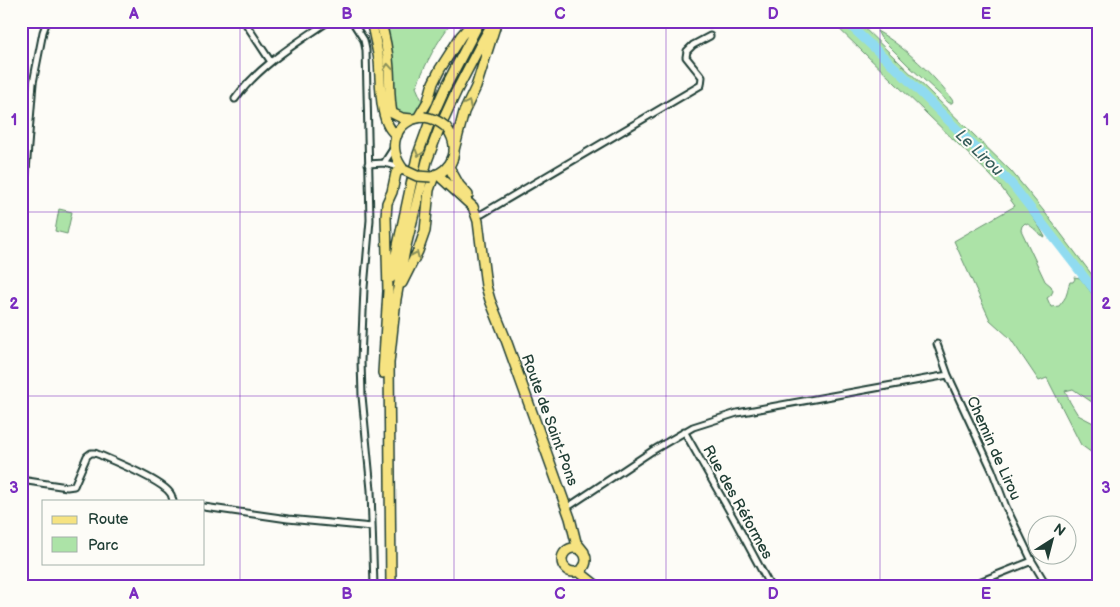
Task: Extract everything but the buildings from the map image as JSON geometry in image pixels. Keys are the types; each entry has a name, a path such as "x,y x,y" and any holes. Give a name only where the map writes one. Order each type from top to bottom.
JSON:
{"main road":[{"path":"371,21 377,42 383,112 389,128 394,134 397,134"},
{"path":"380,21 387,49 392,113 402,118 432,118 440,121 451,134 454,142 453,154"},
{"path":"474,21 461,36 440,69 428,101 418,118 406,123 397,134 394,148 395,156 402,167 416,176 434,176 449,165 464,112 476,87 496,21"},
{"path":"388,291 417,157 428,124 480,21"},
{"path":"391,586 389,363 396,299 427,161 456,92 483,40 496,21"},
{"name":"Route de Saint-Pons","path":"453,154 449,167 459,185 474,202 479,214 478,221 486,286 490,300 572,523 576,542 584,552"},
{"path":"385,586 383,363 388,291 386,217 387,202 392,192 396,173 402,167"},
{"path":"396,299 426,231 428,190 434,176"},
{"name":"Route de Saint-Pons","path":"434,176 473,206 479,214"},
{"name":"Route de Saint-Pons","path":"566,508 570,540 568,549"},
{"path":"586,564 578,571 569,571 562,564 563,556 568,549 576,548 584,552 586,564 597,585"},
{"path":"578,571 597,585"}],"street":[{"path":"21,216 33,83 47,21"},
{"path":"244,21 271,62"},
{"path":"235,99 271,62 329,21"},
{"path":"352,21 364,40 366,50 370,220 364,288 361,361 362,396 371,490 374,586"},
{"path":"479,214 702,85 702,77 686,57 687,50 710,36"},
{"path":"384,163 394,148"},
{"path":"368,164 384,163 402,167"},
{"name":"Chemin de Lirou","path":"937,344 948,375 1028,553"},
{"path":"566,508 652,451 693,427 737,413 948,375"},
{"name":"Rue des Réformes","path":"684,431 770,586"},
{"path":"21,480 67,487 74,486 87,456 95,453 161,485 171,494 173,500"},
{"path":"205,507 288,519 372,527"},
{"path":"969,586 1028,563"},
{"name":"Chemin de Lirou","path":"1034,564 1047,586"}],"green space":[{"path":"381,21 453,21 432,52 416,87 429,117 420,123 410,125 394,111"},
{"path":"831,21 841,21 851,29 1009,183 1045,237 1025,223 1022,226 1021,230 1045,281 1051,286 1053,291 1047,298 1051,307 1059,306 1063,301 1070,282 1073,282 1075,279 1074,277 1080,278 1099,303 1099,407 1073,389 1065,391 1078,415 1099,426 1099,458 1081,445 1047,378 1039,381 1010,338 990,320 954,241 1015,206 990,175"},
{"path":"846,21 857,21 1011,171 1099,284 1099,296 1055,243 1010,180 927,97"},
{"path":"877,31 918,62 946,91 953,101 952,103 949,103 909,66 881,38"},
{"path":"59,209 72,212 67,234 55,231"}],"waterway":[{"name":"Le Lirou","path":"845,21 901,73 1011,183 1099,296"}]}
